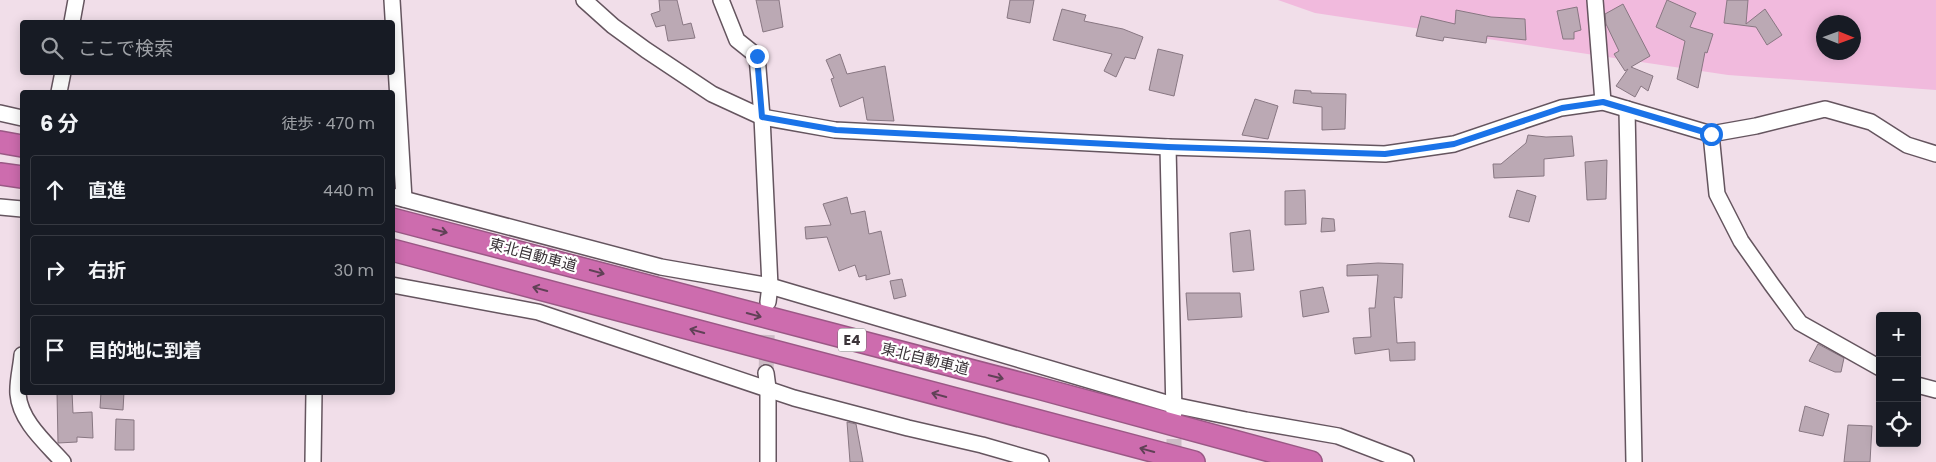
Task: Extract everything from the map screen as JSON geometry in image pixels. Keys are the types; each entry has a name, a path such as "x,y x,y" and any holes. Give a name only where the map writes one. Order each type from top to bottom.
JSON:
{"highway":[{"path":"0,142 20,146"},
{"path":"0,174 20,177"},
{"name":"東北自動車道","path":"395,220 1038,388 1311,462"},
{"name":"東北自動車道","path":"395,251 1194,462"}],"street":[{"path":"72,20 76,0"},
{"path":"392,0 393,20"},
{"path":"584,0 613,26 712,94 762,117 836,130 1168,147 1385,154 1454,144 1562,108 1603,102 1711,134 1756,126 1825,109 1871,122 1907,145 1936,154"},
{"path":"721,0 737,40 757,56 762,117 770,286 768,302"},
{"path":"1595,0 1603,102"},
{"path":"59,90 62,75"},
{"path":"394,75 395,90"},
{"path":"395,98 398,197 661,267 770,286 1173,410 1338,436 1406,462"},
{"path":"1627,109 1634,462"},
{"path":"0,113 20,118"},
{"path":"1711,134 1717,194 1741,241 1772,285 1800,323 1876,366"},
{"path":"1168,147 1173,410"},
{"path":"0,207 20,209"},
{"path":"395,286 538,312 794,398 982,445 1040,462"},
{"path":"766,373 768,388 768,462"},
{"path":"20,375 18,395 20,405 30,425 63,462"},
{"path":"1921,386 1936,390"},
{"path":"313,462 314,395"}],"shaded area":[{"path":"1278,0 1936,0 1936,90 1728,75 1315,13"}],"building":[{"path":"659,0 677,0 683,25 691,23 695,38 668,41 665,25 656,27 651,14 660,11"},
{"path":"756,0 779,0 783,27 763,32"},
{"path":"1010,0 1034,0 1030,23 1007,18"},
{"path":"1667,0 1696,13 1690,27 1713,34 1707,53 1705,52 1698,88 1677,79 1685,41 1656,27"},
{"path":"1727,0 1748,0 1746,24 1765,9 1782,35 1767,45 1756,27 1724,23"},
{"path":"1623,4 1650,56 1631,67 1653,76 1648,91 1641,86 1635,97 1616,86 1628,69 1625,71 1614,54 1619,51 1606,24 1605,14"},
{"path":"1577,7 1581,30 1574,32 1574,39 1563,39 1557,11"},
{"path":"1062,9 1086,15 1084,21 1123,29 1143,37 1135,59 1125,57 1116,77 1104,71 1112,54 1053,40"},
{"path":"1456,10 1491,17 1525,19 1526,40 1487,36 1486,43 1444,37 1443,41 1416,36 1421,16 1455,24"},
{"path":"1158,49 1183,55 1174,96 1149,90"},
{"path":"840,54 847,74 885,66 894,121 867,120 863,97 840,107 831,79 834,78 826,60"},
{"path":"1295,90 1311,91 1311,93 1346,94 1345,129 1322,130 1322,107 1293,103"},
{"path":"1255,99 1278,106 1268,139 1242,135"},
{"path":"1528,135 1546,137 1572,136 1574,156 1544,159 1544,176 1494,178 1493,164 1501,164 1526,143"},
{"path":"1607,160 1606,199 1587,200 1585,162"},
{"path":"1305,190 1306,224 1285,225 1285,191"},
{"path":"1517,190 1536,196 1529,222 1509,217"},
{"path":"847,197 851,214 865,211 869,234 881,231 890,274 866,280 866,275 859,277 855,265 839,271 827,237 806,239 805,227 831,225 823,204"},
{"path":"1322,218 1334,219 1335,231 1321,232"},
{"path":"1250,230 1254,270 1233,272 1230,233"},
{"path":"1403,264 1402,298 1394,297 1397,343 1415,342 1415,360 1390,361 1389,349 1355,354 1353,338 1371,337 1369,308 1375,308 1378,275 1347,276 1347,265"},
{"path":"902,279 906,296 894,299 890,281"},
{"path":"1323,287 1329,312 1303,317 1300,291"},
{"path":"1186,293 1240,293 1242,317 1188,320"},
{"path":"1818,344 1844,358 1841,372 1835,372 1809,361"},
{"path":"57,395 72,395 73,413 92,412 93,438 77,437 77,442 58,443"},
{"path":"101,395 124,395 123,410 100,408"},
{"path":"1805,406 1829,414 1823,436 1799,431"},
{"path":"116,419 134,420 134,450 115,450"},
{"path":"847,422 856,424 863,462 850,462"},
{"path":"1848,425 1872,426 1870,462 1844,462"}],"tunnel":[{"path":"766,373 768,309"},
{"path":"1174,416 1174,462"}],"route":[{"path":"757,56 762,117 836,130 1168,147 1385,154 1454,144 1562,108 1603,102 1711,134"}]}
